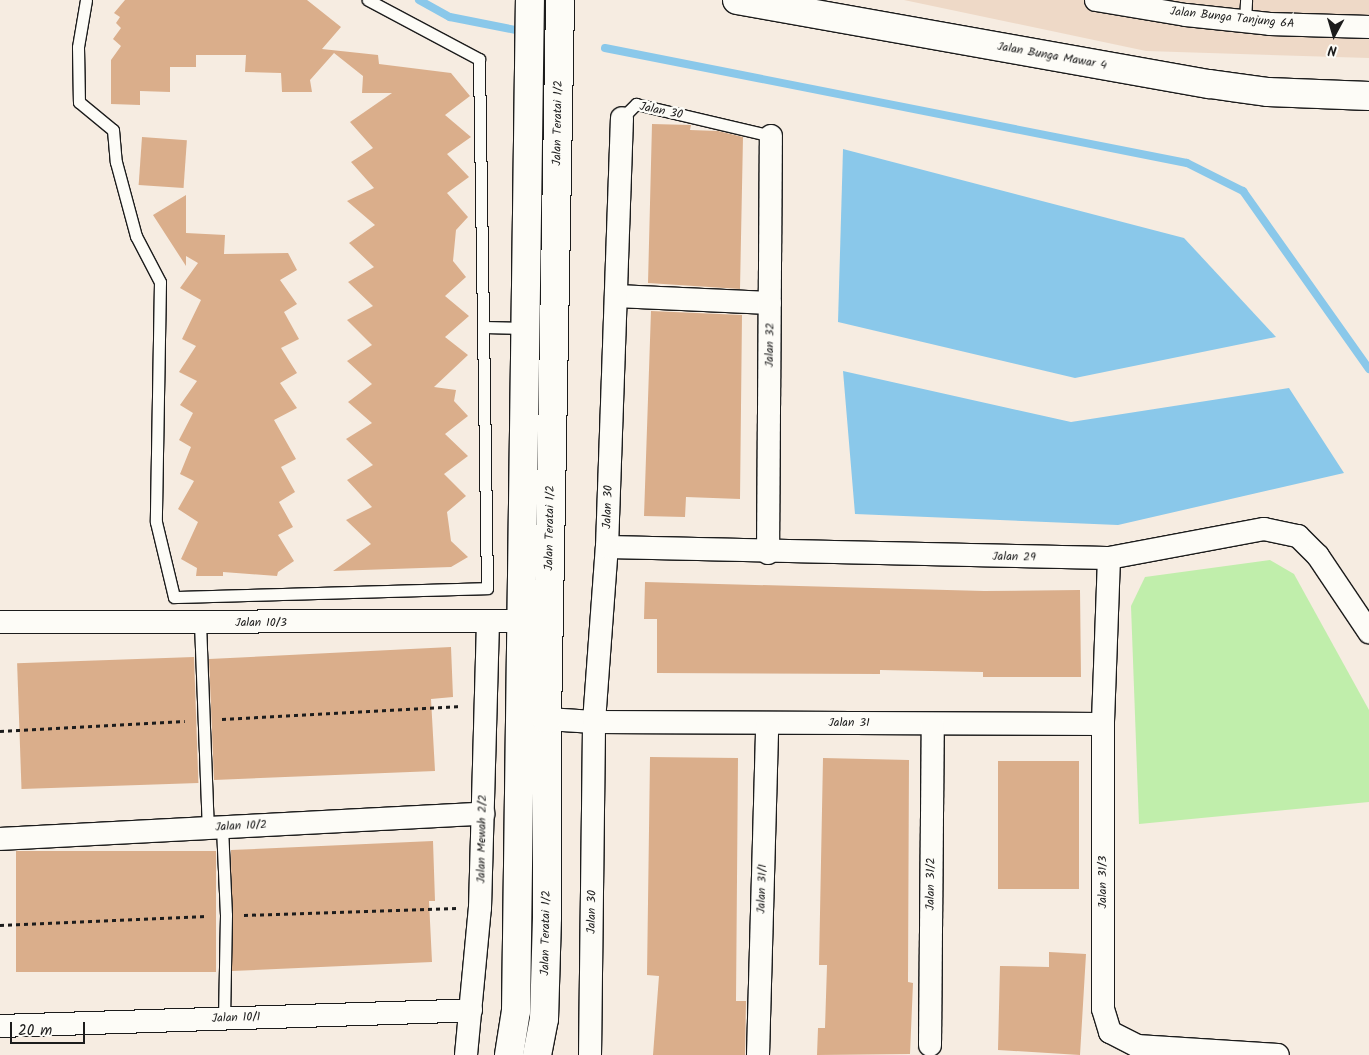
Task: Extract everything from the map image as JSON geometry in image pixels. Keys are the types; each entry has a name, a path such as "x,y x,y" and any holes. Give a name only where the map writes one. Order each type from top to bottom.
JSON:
{"main road":[{"path":"508,1055 516,1011 530,0"},
{"name":"Jalan Teratai 1/2","path":"537,1055 544,1019 547,926 547,719 560,0"},
{"name":"Jalan Bunga Mawar 4","path":"737,0 840,10 1210,84 1268,92 1369,96"}],"street":[{"name":"Jalan Bunga Tanjung 6A","path":"1096,0 1245,10 1369,27"},
{"name":"Jalan 30","path":"590,1055 594,722 606,548 622,118"},
{"name":"Jalan 32","path":"768,553 771,136"},
{"path":"616,296 770,303"},
{"name":"Jalan 29","path":"606,548 768,553 1109,558 1264,529 1298,536 1318,556 1369,632"},
{"name":"Jalan 31/3","path":"1109,558 1104,724 1103,1009 1110,1032 1137,1046 1278,1055"},
{"name":"Jalan 10/3","path":"0,622 488,623 522,621"},
{"name":"Jalan Mewah 2/2","path":"466,1055 480,908 488,623"},
{"name":"Jalan 31","path":"547,719 594,722 1104,724"},
{"name":"Jalan 31/1","path":"758,1055 767,723"},
{"name":"Jalan 31/2","path":"930,1045 932,724"},
{"name":"Jalan 10/2","path":"0,839 483,814"},
{"name":"Jalan 10/1","path":"0,1026 471,1010"}],"lane":[{"path":"86,0 78,47 79,102 113,130 116,162 136,236 160,282 156,522 174,597 191,623 226,915 224,1018"},
{"path":"174,597 487,588 479,59 368,0"},
{"name":"Jalan 30","path":"622,118 636,104 771,136"},
{"path":"484,327 526,328"}],"path":[{"path":"0,731 486,704"}],"shaded area":[{"path":"904,0 1369,0 1369,58 1146,51"}],"green space":[{"path":"1270,560 1294,574 1369,710 1369,802 1139,824 1131,606 1145,577"}],"water":[{"path":"843,149 1184,238 1276,337 1075,378 838,322"},
{"path":"843,371 1071,422 1289,388 1344,473 1118,525 855,514"}],"building":[{"path":"125,0 307,0 341,27 322,49 378,55 379,64 451,73 470,96 445,115 471,137 447,154 469,177 447,193 468,217 456,230 453,261 466,277 445,296 469,316 445,337 468,355 434,387 456,390 454,401 468,416 445,434 468,456 444,474 466,496 447,512 451,541 468,557 451,567 333,571 371,544 346,520 372,507 347,480 373,465 346,439 372,423 348,402 372,384 347,361 372,345 347,320 373,306 348,282 374,267 349,243 375,225 347,201 374,188 351,162 373,148 350,122 392,93 362,93 363,76 334,53 310,80 312,92 282,92 281,73 245,72 246,55 196,55 196,67 170,67 170,92 140,91 140,105 111,104 111,60 121,46 113,39 121,28 116,23 120,17 114,13"},
{"path":"652,124 691,125 690,130 718,131 743,137 740,289 648,283"},
{"path":"142,137 187,140 184,188 139,185"},
{"path":"186,195 186,233 225,235 224,254 288,253 297,270 280,280 297,304 284,312 299,339 281,348 297,373 280,383 297,408 274,420 296,459 281,467 295,492 279,502 293,527 278,535 294,561 278,572 277,576 223,572 223,576 196,576 197,568 181,559 198,522 178,509 194,481 180,474 191,447 179,440 193,413 180,405 197,381 179,372 196,346 182,339 201,300 180,288 198,263 186,256 186,266 153,215"},
{"path":"651,311 742,315 740,499 686,497 685,517 644,516"},
{"path":"645,582 984,591 1080,590 1081,677 983,677 983,672 880,670 880,674 657,673 657,619 644,619"},
{"path":"451,647 453,697 431,699 435,771 214,780 209,659"},
{"path":"194,657 198,783 22,789 17,663"},
{"path":"650,757 738,758 736,1001 746,1001 745,1055 653,1055 659,976 647,975"},
{"path":"823,758 909,760 908,982 913,983 910,1054 817,1055 818,1028 825,1028 827,965 819,965"},
{"path":"998,761 1079,761 1079,889 998,889"},
{"path":"433,841 435,901 429,901 432,962 232,971 231,850"},
{"path":"16,851 216,851 216,972 16,972"},
{"path":"1049,952 1086,954 1080,1055 998,1050 1000,966 1049,967"}],"waterway":[{"path":"419,0 450,17 526,32"},
{"path":"605,48 1187,163 1243,191 1369,369"}]}
